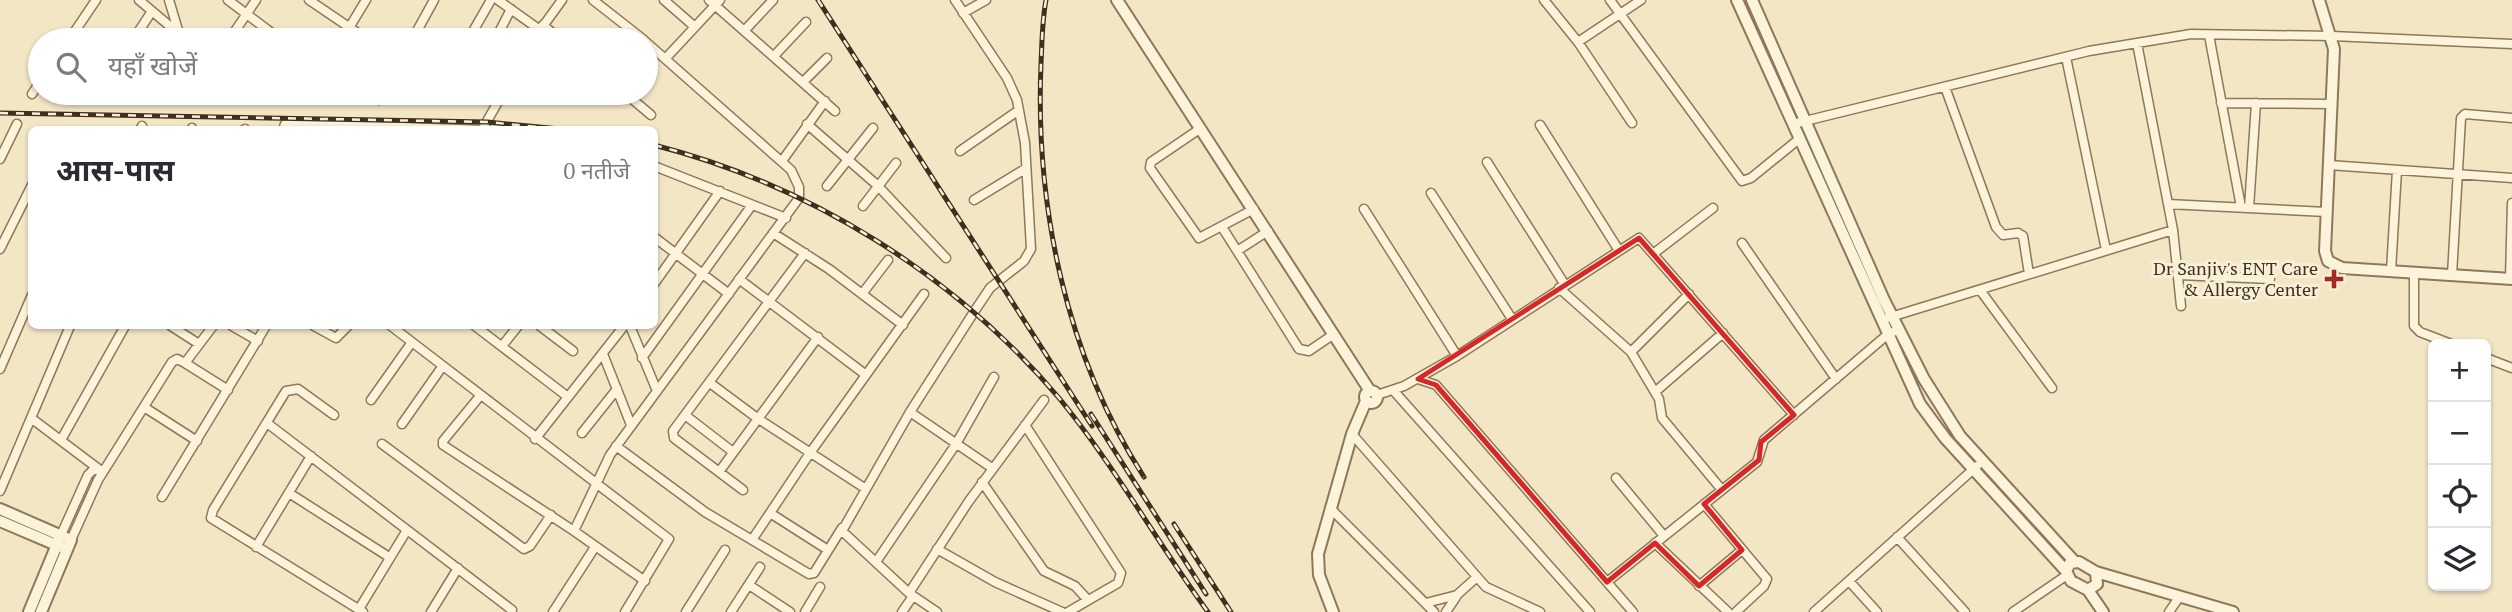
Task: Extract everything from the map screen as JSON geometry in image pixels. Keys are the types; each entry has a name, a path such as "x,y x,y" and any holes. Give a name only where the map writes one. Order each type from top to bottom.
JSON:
{"street":[{"path":"77,28 96,0"},
{"path":"139,0 170,28"},
{"path":"169,0 177,28"},
{"path":"228,0 264,28"},
{"path":"237,28 256,0"},
{"path":"312,1 349,27 366,0"},
{"path":"419,28 434,0"},
{"path":"475,28 491,0"},
{"path":"498,0 542,28 562,0"},
{"path":"593,0 629,28"},
{"path":"664,0 695,27"},
{"path":"745,30 773,0"},
{"path":"616,446 705,512 811,575 866,489 910,412 990,288 1028,255 1032,230 1025,143 1019,110 1007,78 955,0"},
{"path":"963,13 986,0"},
{"path":"1117,0 1254,209 1371,396"},
{"path":"1544,0 1578,42 1632,123"},
{"path":"1610,0 1742,181 1751,178 1799,139"},
{"path":"1578,42 1641,0"},
{"path":"1737,0 1920,404 2074,561 2087,564 2096,572 2233,612"},
{"path":"1752,0 1892,317 1941,408 1977,465 2076,585 2088,590 2103,612"},
{"path":"2319,0 2332,36 2332,104 2325,251 2328,261 2342,268 2511,279 2512,203"},
{"path":"666,58 715,2 835,111"},
{"path":"501,28 511,9"},
{"path":"141,28 152,11"},
{"path":"774,56 806,22"},
{"path":"1793,124 2066,57 2137,43 2209,35 2332,36 2512,44"},
{"path":"2209,35 2221,103 2245,208"},
{"path":"2137,43 2173,230 2181,306"},
{"path":"574,531 616,446 799,198 799,187 791,170 658,52"},
{"path":"2066,57 2106,250"},
{"path":"804,81 827,58"},
{"path":"1945,87 1996,226 2003,235 2018,233 2023,236 2029,274"},
{"path":"782,161 825,101"},
{"path":"2221,103 2332,104"},
{"path":"2245,208 2256,103"},
{"path":"485,126 496,105"},
{"path":"639,105 651,115"},
{"path":"960,150 1019,110"},
{"path":"2452,275 2455,174 2462,116 2512,118"},
{"path":"284,126 294,123 367,126"},
{"path":"0,159 17,124"},
{"path":"807,124 849,158 946,258"},
{"path":"1540,125 1618,249"},
{"path":"827,186 873,128"},
{"path":"1201,128 1151,162 1150,168 1195,236 1202,238 1254,209"},
{"path":"1487,162 1562,286 1595,323 1618,337 1631,352 1655,392 1661,406 1662,418 1721,490"},
{"path":"863,206 896,163"},
{"path":"2329,165 2512,178"},
{"path":"658,168 786,218"},
{"path":"974,200 1025,169"},
{"path":"2391,271 2397,170"},
{"path":"658,277 720,191"},
{"path":"1,244 28,193"},
{"path":"1431,193 1512,319"},
{"path":"2168,204 2327,212"},
{"path":"642,358 752,205"},
{"path":"1653,254 1713,208"},
{"path":"1364,209 1457,356"},
{"path":"1222,227 1299,349 1308,351 1334,334"},
{"path":"1881,320 2173,230"},
{"path":"1237,251 1268,231"},
{"path":"773,233 805,253 903,325"},
{"path":"1333,612 1317,563 1352,434 1371,396 1418,379 1639,238 1794,415"},
{"path":"658,240 729,293"},
{"path":"1742,243 1836,379"},
{"path":"743,490 674,438 673,431 805,253"},
{"path":"862,294 888,260"},
{"path":"2414,272 2414,326 2441,339"},
{"path":"2179,275 2270,279"},
{"path":"739,279 866,375"},
{"path":"1980,290 2052,388"},
{"path":"752,540 810,453 924,294"},
{"path":"1631,352 1689,294"},
{"path":"0,369 28,304"},
{"path":"0,491 69,329"},
{"path":"61,440 123,329"},
{"path":"176,329 200,344"},
{"path":"186,363 211,329"},
{"path":"237,329 258,341"},
{"path":"162,497 264,329"},
{"path":"320,329 336,338 345,329"},
{"path":"395,329 669,539 625,612"},
{"path":"479,329 568,397"},
{"path":"502,346 515,329"},
{"path":"544,329 573,351"},
{"path":"535,439 622,329"},
{"path":"631,329 657,391"},
{"path":"1607,582 1757,462 1762,442 1887,335 1899,329"},
{"path":"1655,392 1723,333"},
{"path":"719,472 818,337"},
{"path":"371,400 411,342"},
{"path":"603,354 631,425"},
{"path":"41,612 88,475 102,470 172,362 177,359 186,363 228,390"},
{"path":"2491,360 2512,368"},
{"path":"402,424 442,367"},
{"path":"876,562 956,444 994,377"},
{"path":"1418,379 1436,385 1633,612"},
{"path":"710,383 757,418 866,489"},
{"path":"334,415 302,391 292,388 286,391 211,514 215,522 361,611 389,557 407,530"},
{"path":"582,433 617,389"},
{"path":"1393,390 1590,612"},
{"path":"480,396 443,441 443,445 551,515 645,581"},
{"path":"902,612 937,549 982,482 1045,400"},
{"path":"144,407 197,441"},
{"path":"910,412 992,468"},
{"path":"685,415 733,452"},
{"path":"31,418 102,470"},
{"path":"267,423 512,610"},
{"path":"1025,425 1121,573 1118,583 1068,612"},
{"path":"1352,434 1477,577 1495,593 1540,612"},
{"path":"382,444 524,549 530,546 551,515"},
{"path":"256,547 311,456"},
{"path":"1814,612 1977,465"},
{"path":"1616,478 1664,536"},
{"path":"982,482 1044,571 1075,586 1087,599"},
{"path":"289,493 389,557"},
{"path":"1704,504 1767,581 1736,612"},
{"path":"1330,508 1434,612"},
{"path":"0,509 64,542"},
{"path":"770,513 828,550"},
{"path":"0,521 64,542"},
{"path":"842,527 844,535 911,595 937,612"},
{"path":"1897,537 1965,612"},
{"path":"29,612 64,542"},
{"path":"1655,543 1728,612"},
{"path":"553,612 595,547"},
{"path":"937,549 995,582 1062,612"},
{"path":"686,612 725,550"},
{"path":"1699,586 1742,550"},
{"path":"2013,612 2066,573 2074,561"},
{"path":"731,612 760,567"},
{"path":"431,612 458,568"},
{"path":"2088,590 2097,584 2096,572"},
{"path":"1446,612 1458,594 1477,577"},
{"path":"1849,581 1877,612"},
{"path":"749,585 790,612"},
{"path":"805,612 820,587"},
{"path":"1426,603 1458,594"},
{"path":"2169,612 2180,596"}],"highlighted area":[{"path":"1639,238 1794,415 1761,442 1759,460 1704,504 1742,550 1699,586 1655,543 1607,582 1436,385 1418,379"}],"railway":[{"path":"818,0 1092,426"},
{"path":"1046,0 1042,40 1041,118 1050,225 1061,278 1094,381 1117,430 1144,477"},
{"path":"0,113 487,122 528,126"},
{"path":"658,146 712,162 823,210 876,240 926,274 974,312 1018,353 1059,398 1117,477 1208,612"},
{"path":"1091,414 1206,594"},
{"path":"1174,524 1231,612"}],"place":[{"name":"Dr Sanjiv's ENT Care & Allergy Center","path":"2334,279"}]}
